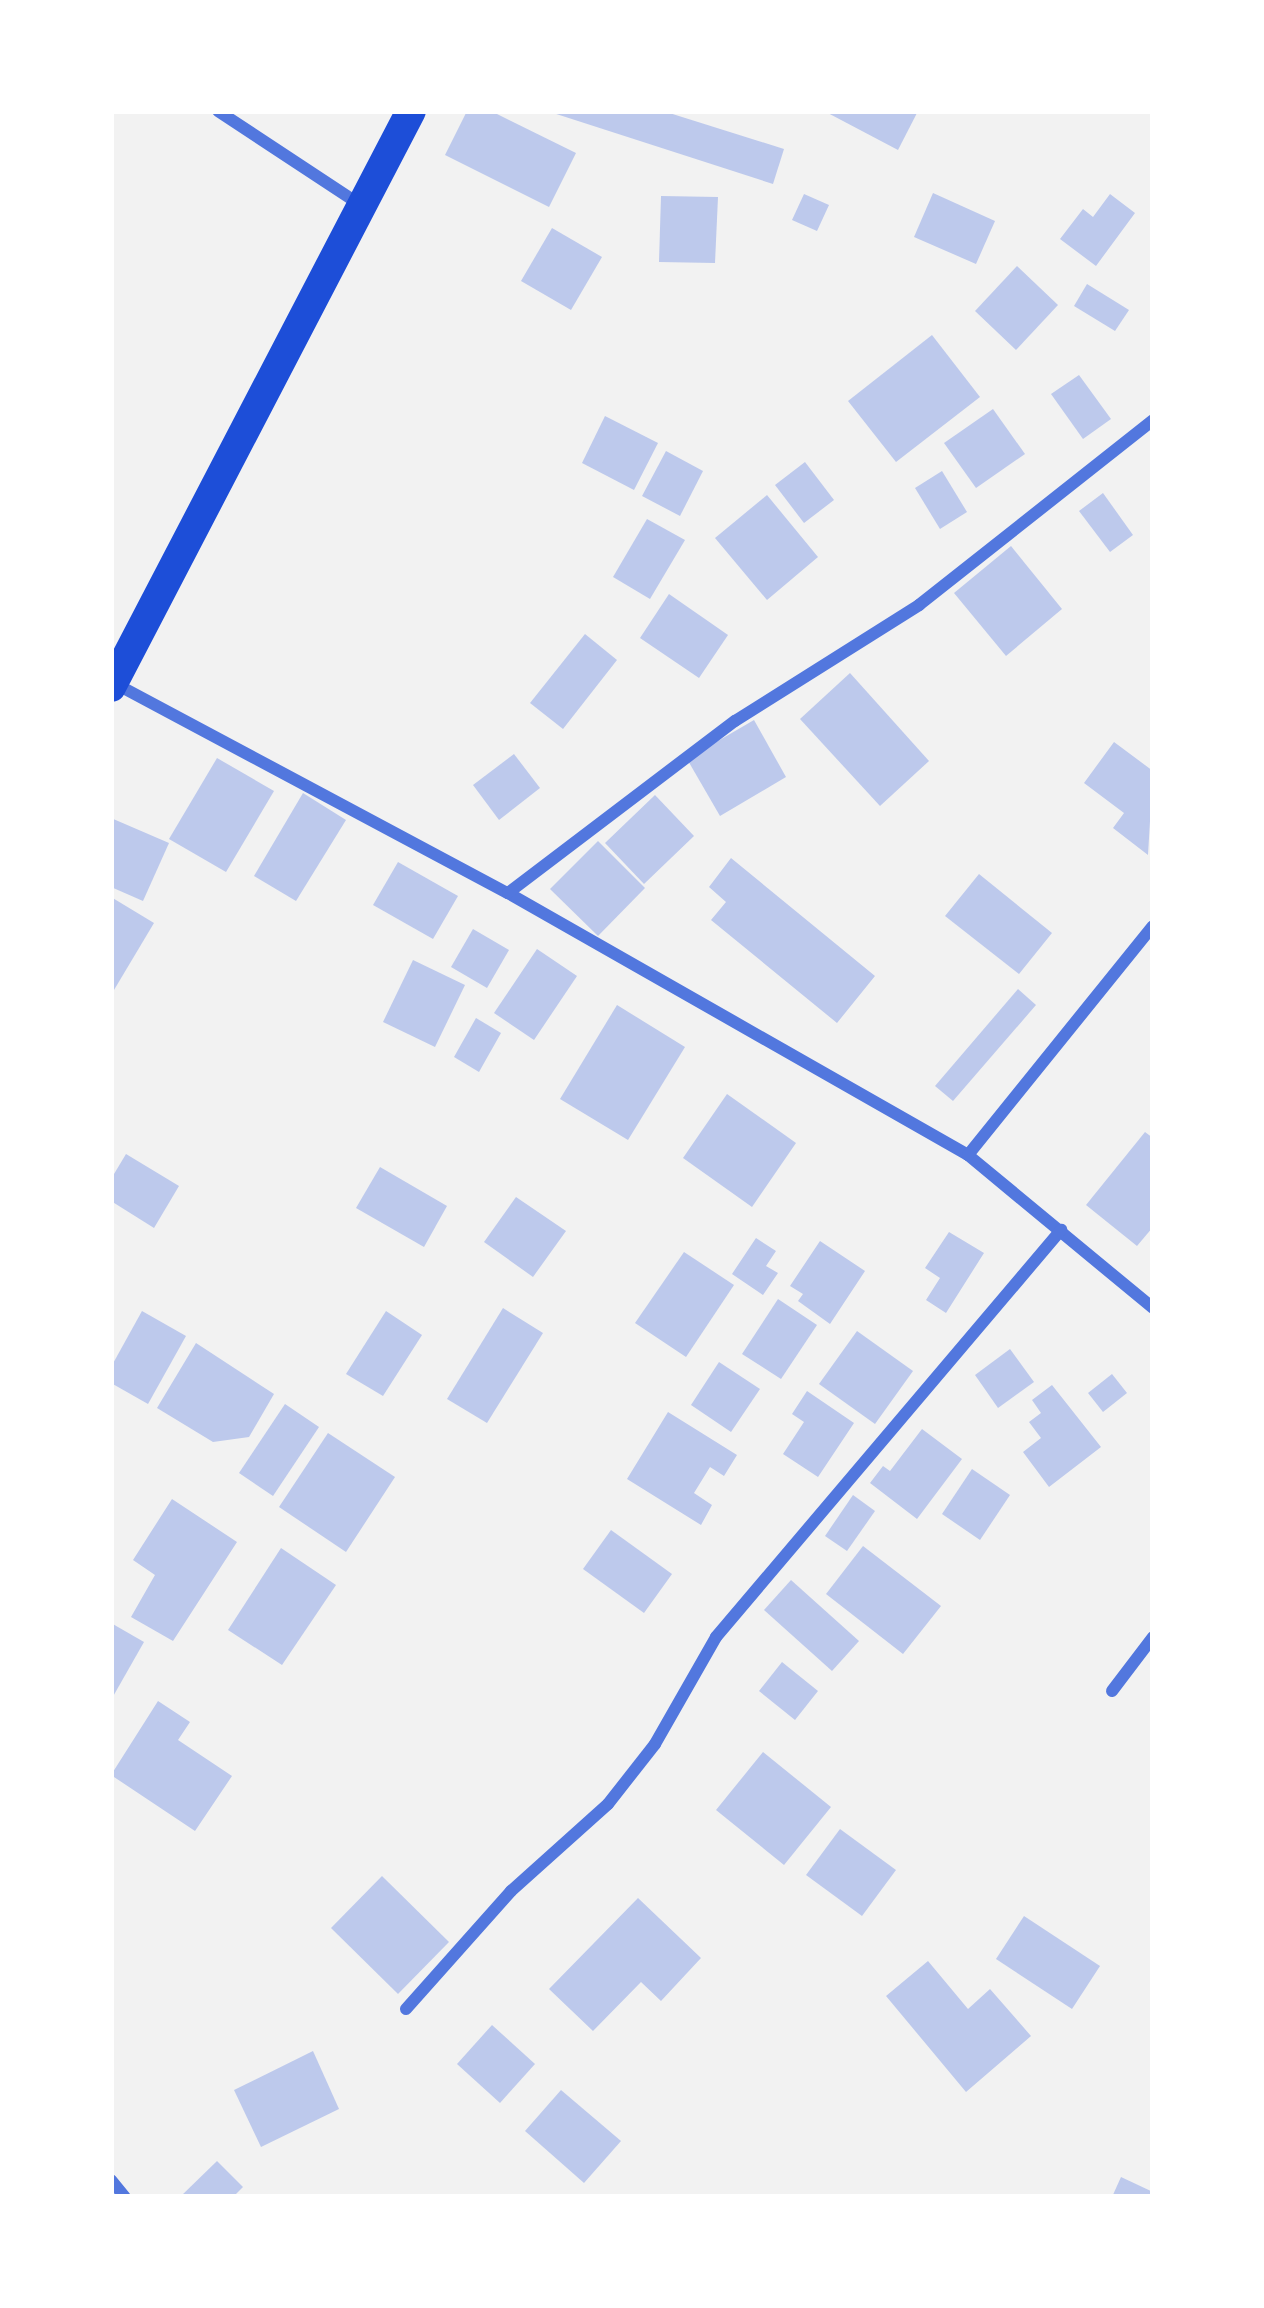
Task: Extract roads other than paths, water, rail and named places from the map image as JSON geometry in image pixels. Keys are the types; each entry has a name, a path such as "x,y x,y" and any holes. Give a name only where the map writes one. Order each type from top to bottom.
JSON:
{"main road":[{"path":"112,685 365,208 411,111"}],"street":[{"path":"218,111 365,208"},
{"path":"508,893 735,721 919,605 1153,420"},
{"path":"112,685 508,893 968,1155 1153,1308"},
{"path":"968,1155 1153,926"},
{"path":"406,2009 511,1892 608,1804 655,1744 716,1637 1061,1230"},
{"path":"1112,1691 1153,1637"},
{"path":"111,2180 125,2197"}]}
